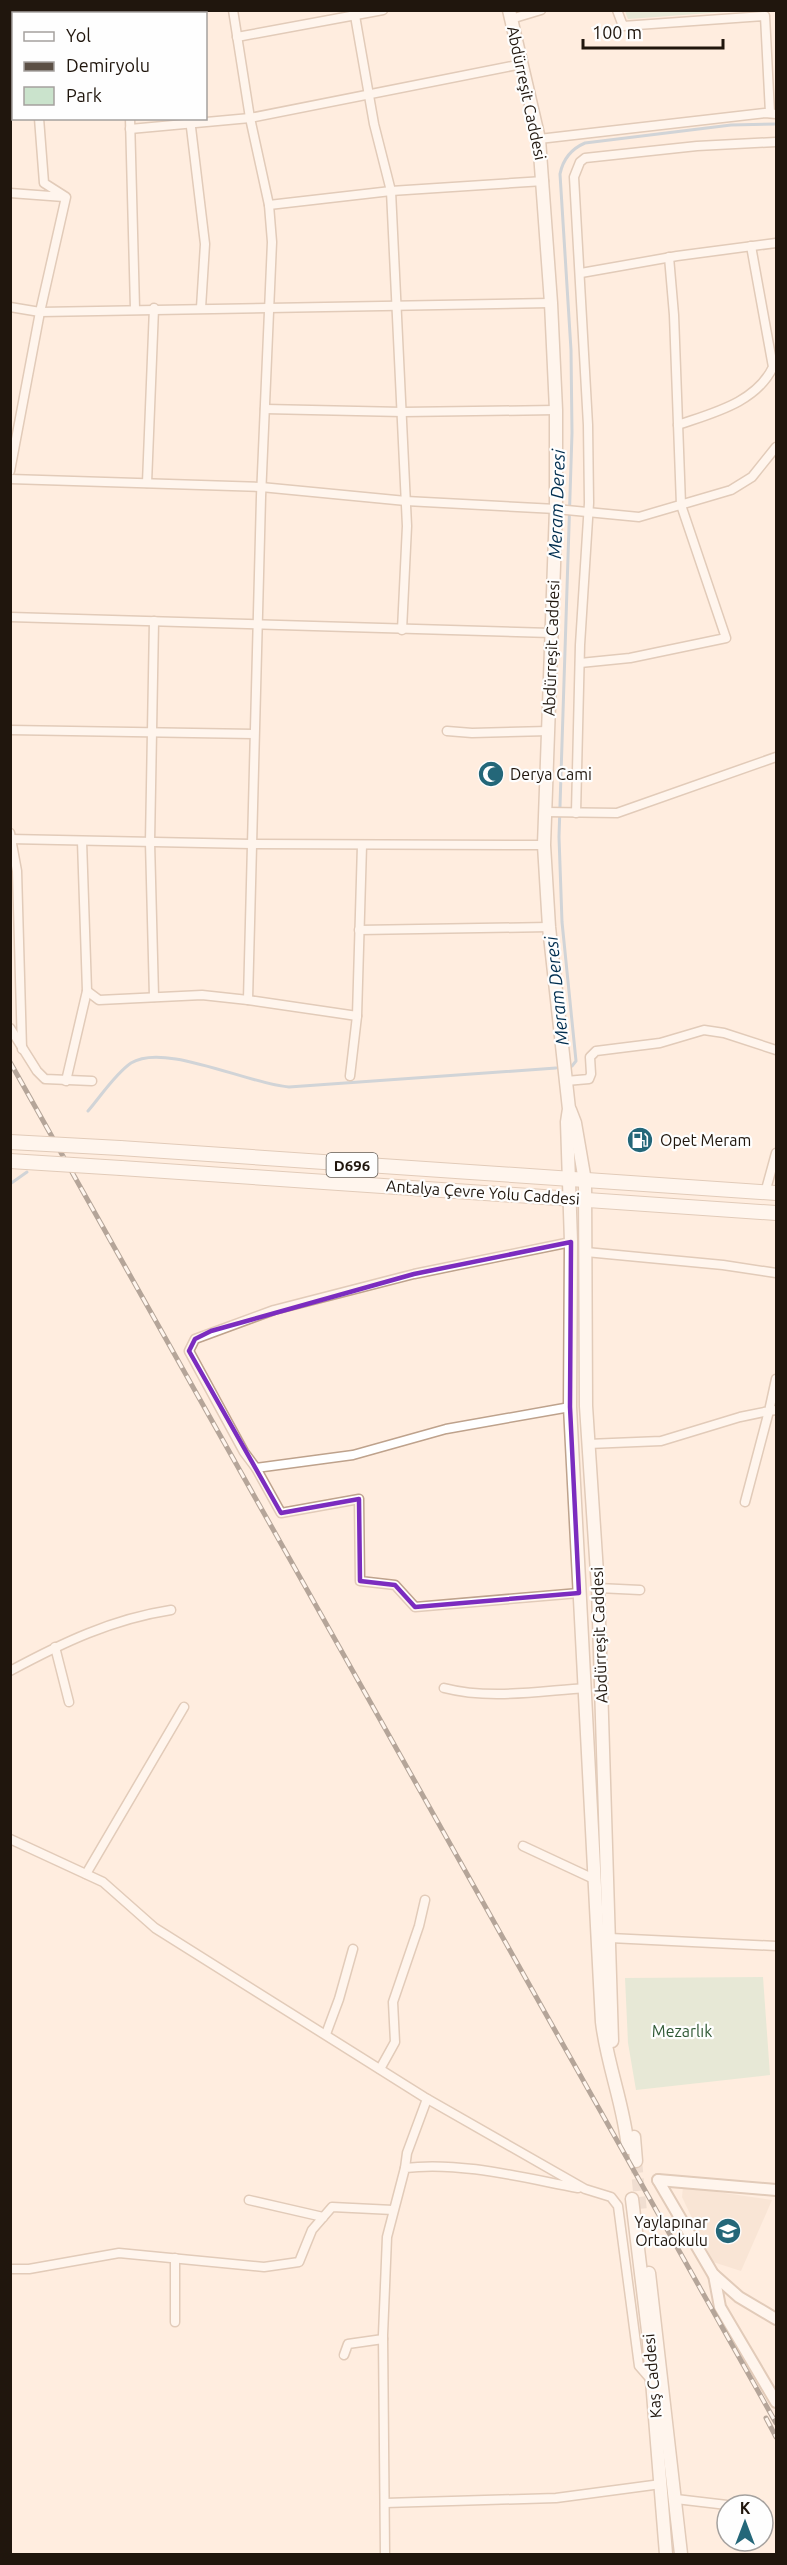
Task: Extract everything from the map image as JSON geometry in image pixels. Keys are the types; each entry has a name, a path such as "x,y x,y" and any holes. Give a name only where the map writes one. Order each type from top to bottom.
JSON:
{"highway":[{"name":"Antalya Çevre Yolu Caddesi","path":"10,1142 771,1193"},
{"name":"Antalya Çevre Yolu Caddesi","path":"10,1161 777,1213"}],"main road":[{"name":"Abdürreşit Caddesi","path":"510,15 540,139 551,303 559,510 551,633 549,812 544,845 549,927 569,1109 567,1122 571,1242 570,1407 603,2035 625,2120 628,2148"},
{"name":"Abdürreşit Caddesi","path":"569,1109 575,1122 586,1199 588,1444 598,1588 612,2036 615,2060 633,2127 636,2161"},
{"name":"Kaş Caddesi","path":"632,2199 653,2382 666,2554"},
{"name":"Kaş Caddesi","path":"641,2212 681,2554"}],"street":[{"path":"233,10 273,242 261,487 248,1000"},
{"path":"237,37 383,10"},
{"path":"510,15 541,10"},
{"path":"540,139 773,114 765,13 623,26 617,10"},
{"path":"354,14 369,96 391,191 406,501 402,630"},
{"path":"130,129 190,121 250,118 522,64"},
{"path":"39,120 44,183 66,197"},
{"path":"130,120 135,309"},
{"path":"190,121 205,244 201,308"},
{"path":"572,812 588,513 588,425 574,177 580,162 585,158 697,146 777,142"},
{"path":"268,205 391,191 544,181"},
{"path":"10,193 66,197"},
{"path":"10,471 40,312 66,197"},
{"path":"581,273 669,257 777,243"},
{"path":"678,425 729,408 766,381 773,367 751,246"},
{"path":"580,663 630,658 726,638 681,505 674,315 669,257"},
{"path":"10,307 40,312 154,308 551,303"},
{"path":"147,483 154,308"},
{"path":"766,326 777,320"},
{"path":"265,409 403,412 556,410"},
{"path":"10,479 261,487 406,501 639,517 731,490 752,477 777,447"},
{"path":"10,617 551,633"},
{"path":"154,621 150,842 154,998"},
{"path":"10,730 254,734"},
{"path":"447,731 472,733 549,731"},
{"path":"549,812 618,813 777,757"},
{"path":"10,833 17,871 22,1049"},
{"path":"11,839 251,844 544,845"},
{"path":"66,1082 87,991 82,841"},
{"path":"350,1076 357,1016 362,845"},
{"path":"359,930 549,927"},
{"path":"87,991 99,999 202,996 248,1000 357,1016"},
{"path":"10,1028 22,1049 45,1079 66,1082 92,1081"},
{"path":"566,1081 588,1079 591,1074 590,1057 596,1051 660,1043 704,1030 724,1033 777,1050"},
{"path":"771,1193 777,1153"},
{"path":"571,1242 414,1274 274,1310 195,1339 189,1351 244,1452 256,1468 281,1513 359,1499 360,1581 395,1585 415,1607 579,1593"},
{"path":"586,1252 723,1265 777,1273"},
{"path":"745,1502 773,1411 777,1379"},
{"path":"256,1468 353,1455 446,1429 570,1407"},
{"path":"588,1444 661,1441 740,1417 773,1411"},
{"path":"598,1588 640,1590"},
{"path":"10,1671 55,1647 128,1618 171,1610"},
{"path":"55,1647 69,1702"},
{"path":"444,1688 464,1693 495,1695 586,1688"},
{"path":"86,1874 184,1707"},
{"path":"10,1839 103,1882 155,1928 427,2098 585,2189"},
{"path":"522,1846 596,1880"},
{"path":"381,2069 395,2042 393,2002 419,1926 425,1900"},
{"path":"610,1938 777,1946"},
{"path":"326,2034 353,1949"},
{"path":"385,2554 383,2339 387,2237 407,2153 427,2098"},
{"path":"405,2168 428,2165 507,2175 585,2189 611,2197 618,2206 639,2366 653,2382"},
{"path":"777,2190 658,2180 714,2274 739,2297 777,2319"},
{"path":"249,2200 324,2217"},
{"path":"10,2270 29,2269 119,2253 264,2267 299,2262 312,2230 332,2206 393,2210"},
{"path":"175,2322 176,2258"},
{"path":"714,2274 720,2307 777,2402"},
{"path":"344,2355 348,2344 383,2339"},
{"path":"385,2503 556,2498 662,2484"},
{"path":"676,2499 715,2504"}],"highlighted area":[{"path":"571,1242 570,1407 579,1593 415,1607 395,1585 360,1581 359,1499 281,1513 189,1351 195,1339 211,1331 414,1274"}],"shaded area":[{"name":"Yaylapınar Ortaokulu","path":"683,2187 772,2200 741,2271 713,2262 682,2197"}],"green space":[{"path":"625,10 737,11 628,19"},
{"name":"Mezarlık","path":"763,1977 770,2075 636,2090 628,2043 625,1978"}],"waterway":[{"name":"Meram Deresi","path":"572,1066 576,1061 562,922 559,837 572,433 571,350 560,174 568,155 585,143 731,125 776,124"},
{"name":"Meram Deresi","path":"88,1111 125,1068 131,1063 146,1058 164,1057 185,1061 289,1087 556,1068"},
{"name":"Meram Deresi","path":"10,1184 27,1172"}],"tunnel":[{"path":"636,2161 641,2212"}],"railway":[{"path":"10,1062 776,2423"},
{"path":"766,2418 776,2437"}],"place":[{"name":"Derya Cami","path":"491,774"},
{"name":"Opet Meram","path":"640,1140"},
{"name":"Yaylapınar Ortaokulu","path":"728,2231"}]}
